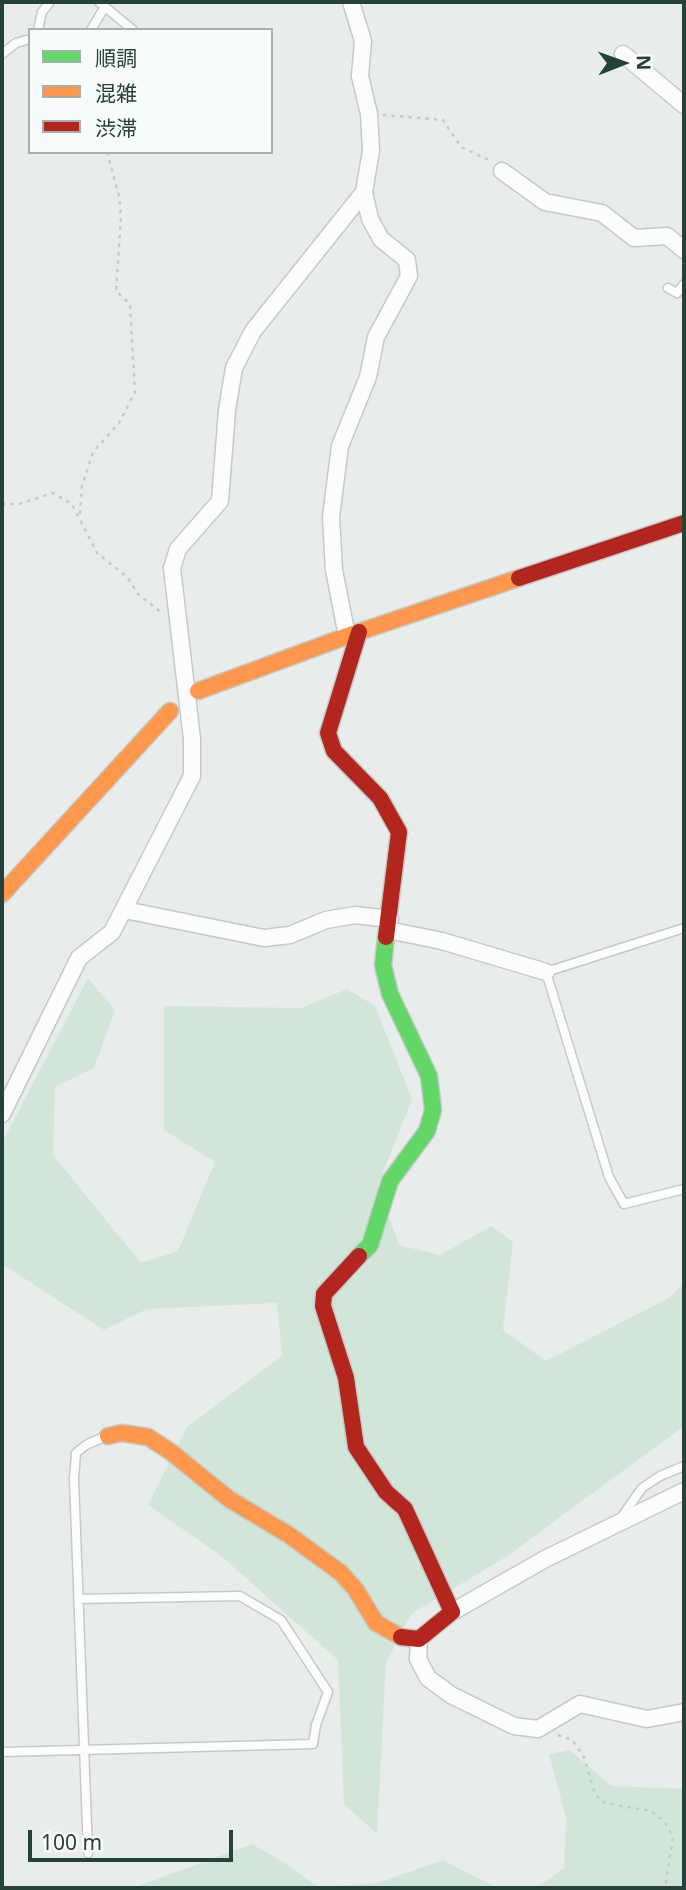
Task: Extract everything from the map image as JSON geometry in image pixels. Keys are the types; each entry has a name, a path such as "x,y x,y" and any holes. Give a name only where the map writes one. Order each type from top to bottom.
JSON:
{"street":[{"path":"351,2 363,41 360,76 369,114 370,152 364,192 370,219 381,239 407,260 409,276 376,337 368,377 340,446 331,517 334,569 353,634 328,733 334,751 380,798 399,832 383,965 386,980 429,1076 433,1110 427,1131 390,1181 370,1245 324,1294 323,1306 346,1378 356,1447 386,1492 405,1508 452,1612"},
{"path":"623,54 684,104"},
{"path":"502,172 545,202 601,213 635,238 667,236 684,250"},
{"path":"2,1114 79,958 112,932 192,776 192,738 173,568 178,548 220,501 227,410 234,368 253,331 364,192"},
{"path":"198,691 353,634 684,523"},
{"path":"2,894 170,711"},
{"path":"125,910 264,938 290,935 326,920 355,915 546,972"},
{"path":"108,1436 122,1433 148,1437 229,1499 289,1535 341,1573 356,1590 376,1623 397,1637 419,1639 452,1612 545,1559 684,1491"},
{"path":"419,1639 418,1659 428,1678 451,1695 514,1726 538,1729 580,1704 647,1719 684,1712"}],"lane":[{"path":"38,28 42,12 50,2"},
{"path":"92,28 101,5 130,28"},
{"path":"2,54 16,43 28,40"},
{"path":"668,288 677,293 684,284"},
{"path":"684,928 546,972 609,1177 624,1204 684,1189"},
{"path":"88,1853 74,1479 76,1453 86,1445 108,1436"},
{"path":"618,1523 642,1488 660,1476 684,1466"},
{"path":"2,1752 313,1744 316,1725 328,1692 281,1620 240,1596 78,1599"}],"path":[{"path":"369,114 443,120 461,147 490,159 502,172"},
{"path":"80,514 82,486 93,452 119,423 135,392 130,304 116,291 121,217 119,196 108,154"},
{"path":"2,504 19,504 53,493 72,504 80,514 97,553 127,577 138,594 154,607 164,614 178,616"},
{"path":"538,1729 572,1740 584,1758 595,1794 605,1803 651,1811 665,1822 673,1837 665,1888"}],"green space":[{"path":"88,978 115,1010 94,1068 55,1087 53,1155 141,1263 178,1251 215,1162 164,1130 164,1006 301,1008 347,989 375,1006 412,1099 378,1185 399,1245 440,1255 491,1226 513,1242 503,1330 546,1361 669,1298 684,1283 684,1426 506,1557 411,1614 386,1663 377,1834 344,1804 338,1660 220,1555 148,1505 187,1427 282,1356 277,1303 147,1309 104,1330 2,1264 2,1143"},
{"path":"570,1750 611,1786 684,1789 684,1888 536,1888 564,1868 566,1818 549,1754"},
{"path":"252,1844 318,1887 378,1883 443,1860 497,1888 133,1888"}],"traffic: fast":[{"path":"359,1256 370,1245 390,1181 427,1131 433,1110 429,1076 390,994 383,965 386,937"}],"traffic: slow":[{"path":"198,691 347,636 519,578"},
{"path":"2,894 170,711"},
{"path":"108,1436 122,1433 148,1437 171,1452 229,1499 289,1535 341,1573 356,1590 376,1623 401,1637"}],"traffic: jam":[{"path":"519,578 684,523"},
{"path":"359,632 328,733 334,751 380,798 399,832 386,937"},
{"path":"359,1256 324,1294 323,1306 346,1378 356,1447 386,1492 405,1509 452,1612 419,1639 401,1637"}]}
